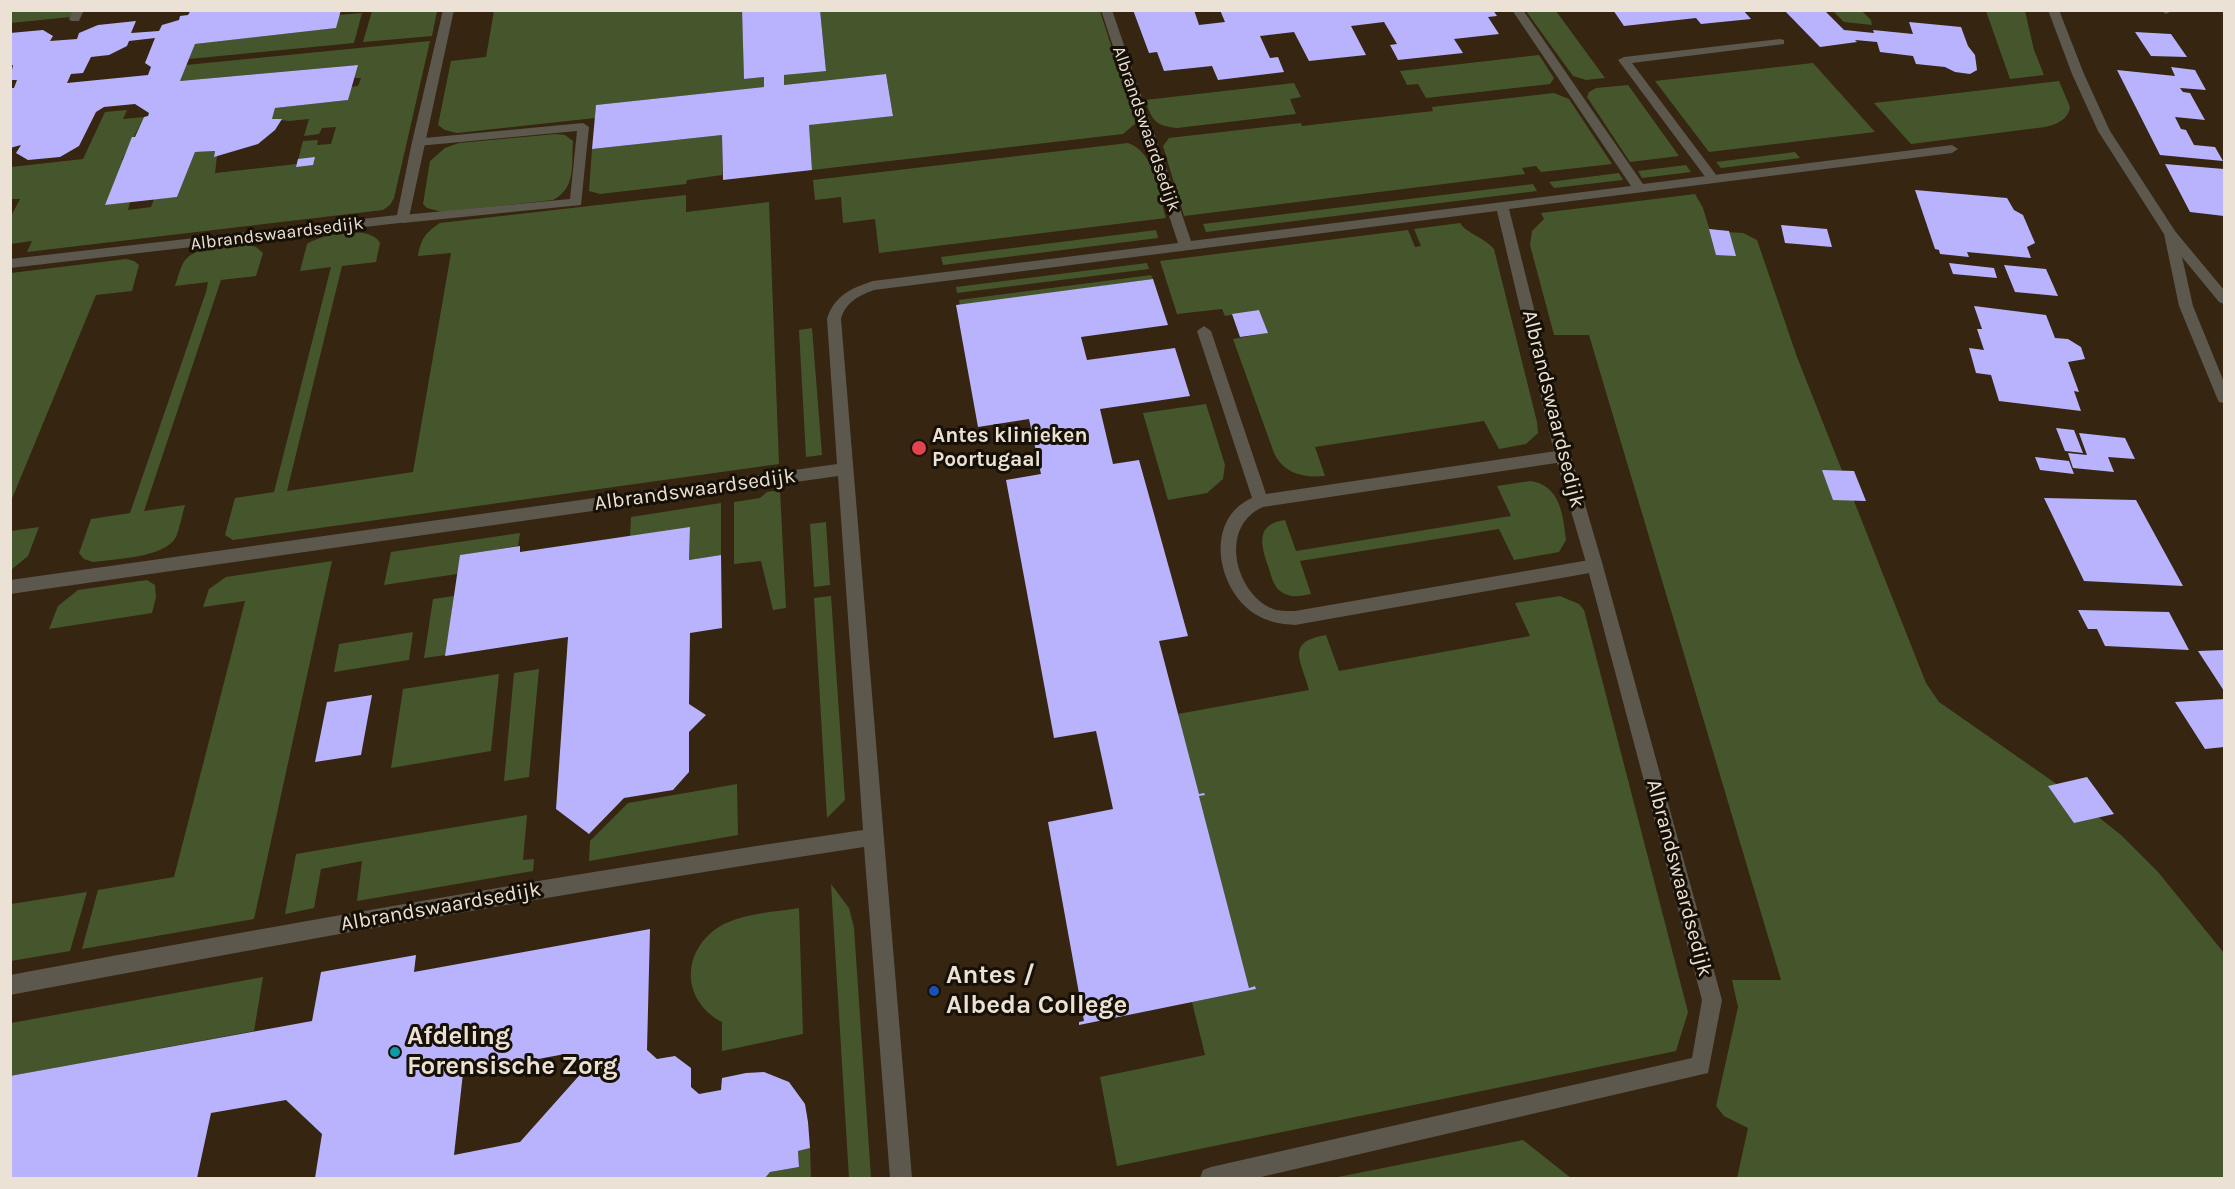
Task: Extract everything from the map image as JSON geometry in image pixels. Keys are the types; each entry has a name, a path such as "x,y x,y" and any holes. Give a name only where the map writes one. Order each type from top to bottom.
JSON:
{"street":[{"path":"403,219 418,142 449,10"},
{"name":"Albrandswaardsedijk","path":"1106,10 1186,247"},
{"path":"1517,10 1640,189"},
{"path":"2053,10 2074,65 2104,131 2170,234 2224,299"},
{"path":"1713,179 1624,60 1780,42"},
{"name":"Albrandswaardsedijk","path":"10,264 403,219 576,202 583,127 418,142"},
{"path":"902,1179 873,837 834,319 838,305 846,297 873,286 1952,148"},
{"name":"Albrandswaardsedijk","path":"1211,1179 1701,1066 1712,1000 1595,566 1563,456 1502,206"},
{"path":"2170,234 2186,306 2224,398"},
{"path":"1204,331 1261,501"},
{"path":"1563,456 1261,501 1241,511 1232,526 1227,547 1231,567 1240,588 1256,606 1273,616 1294,618 1595,566"},
{"name":"Albrandswaardsedijk","path":"10,587 845,469"},
{"name":"Albrandswaardsedijk","path":"10,985 281,934 738,857 873,837"}],"green space":[{"path":"372,10 437,11 432,36 363,42"},
{"path":"11,11 74,11 70,17 11,23"},
{"path":"494,11 742,11 744,79 764,77 764,87 596,105 595,118 457,133 445,130 438,125 451,61 486,57"},
{"path":"820,11 1100,11 1136,123 1123,134 812,170 809,125 893,115 886,74 784,85 784,75 826,70"},
{"path":"1526,11 1556,11 1605,78 1586,80 1573,76"},
{"path":"1833,11 1862,11 1871,20 1872,25 1844,22"},
{"path":"1986,11 2025,11 2034,50 2044,75 2010,79"},
{"path":"362,13 354,43 189,59 195,44 335,28 339,15"},
{"path":"430,41 394,198 383,210 27,252 32,241 11,244 10,218 20,199 11,199 11,167 83,159 105,112 127,110 123,119 144,117 122,160 124,161 105,205 130,202 128,210 151,207 154,199 177,197 195,152 215,151 214,156 217,156 215,173 297,164 303,141 318,140 317,145 331,144 336,127 322,128 319,134 304,136 309,119 289,121 272,119 275,108 348,100 351,87 358,86 361,78 354,78 357,65 180,81 186,65"},
{"path":"1539,55 1554,78 1550,84 1426,98 1418,84 1407,85 1400,71"},
{"path":"1813,63 1875,132 1709,152 1655,81"},
{"path":"2059,81 2070,107 2067,115 2058,123 2045,127 1911,144 1874,103"},
{"path":"1294,83 1301,97 1290,99 1296,114 1177,128 1163,125 1155,120 1145,100"},
{"path":"1628,85 1679,156 1630,162 1587,97 1589,92 1596,88"},
{"path":"1554,93 1569,99 1612,164 1541,172 1536,166 1522,168 1525,174 1184,216 1163,146 1169,138 1433,111 1432,107"},
{"path":"565,135 573,141 572,167 566,189 553,200 442,212 427,208 423,204 430,161 445,148 459,143"},
{"path":"722,135 722,175 687,180 686,184 600,194 589,191 592,149"},
{"path":"1128,143 1138,148 1151,165 1166,218 879,253 875,219 843,223 841,197 815,200 813,180"},
{"path":"1795,152 1800,158 1721,168 1716,162"},
{"path":"1686,165 1691,172 1642,178 1638,171"},
{"path":"1619,173 1623,180 1554,188 1549,182"},
{"path":"1533,184 1537,191 1206,232 1203,224"},
{"path":"1695,194 1703,208 1710,231 1743,233 1757,240 1797,357 1926,683 1939,702 2058,785 2121,835 2158,872 2224,953 2224,1178 1737,1178 1748,1128 1724,1116 1716,1106 1738,1007 1732,980 1781,980 1589,335 1554,335 1530,245 1532,231 1544,219 1541,213"},
{"path":"686,195 686,212 769,202 779,464 233,540 225,535 235,498 274,492 331,267 300,271 307,244 334,234 356,232 375,237 380,243 376,262 342,266 287,491 413,472 451,253 418,256 424,237 440,223"},
{"path":"1460,223 1494,249 1538,433 1526,444 1499,449 1484,421 1315,447 1325,476 1295,473 1283,466 1274,453 1233,339 1267,333 1259,310 1225,316 1222,309 1177,314 1160,261 1408,230 1415,247 1421,246 1414,229"},
{"path":"1156,230 1158,238 943,265 941,257"},
{"path":"248,245 256,247 263,253 256,276 221,280 144,511 185,505 176,537 161,549 138,556 93,562 84,559 79,553 91,519 130,513 206,292 208,282 175,286 182,265 192,254 199,251 215,247"},
{"path":"126,259 139,265 132,291 96,295 11,501 11,273"},
{"path":"1147,263 1149,269 957,293 956,287"},
{"path":"1151,275 1153,279 960,306 959,300"},
{"path":"812,328 822,455 806,457 799,330"},
{"path":"1206,404 1225,465 1223,479 1207,493 1168,500 1143,413"},
{"path":"1530,481 1548,488 1558,502 1566,540 1559,552 1514,560 1499,529 1300,561 1311,594 1291,596 1283,593 1272,579 1263,551 1265,531 1275,522 1285,520 1296,551 1511,516 1497,486"},
{"path":"780,490 786,608 773,610 761,561 734,564 734,502 760,498 767,492"},
{"path":"721,503 721,555 689,560 690,528 630,536 631,517"},
{"path":"826,522 830,585 814,587 810,524"},
{"path":"39,527 28,556 11,570 11,531"},
{"path":"520,533 518,546 461,555 457,574 384,585 391,552"},
{"path":"332,561 254,919 82,949 98,890 174,877 245,601 203,607 209,589 226,577"},
{"path":"147,580 155,585 156,597 152,613 49,629 58,606 78,590"},
{"path":"454,596 446,655 424,658 433,599"},
{"path":"831,596 845,800 827,818 814,598"},
{"path":"1560,596 1579,604 1584,610 1688,1012 1676,1051 1117,1166 1100,1077 1205,1055 1192,1002 1256,989 1255,986 1249,988 1199,796 1204,793 1199,794 1178,714 1309,690 1299,654 1305,642 1313,638 1326,635 1339,671 1530,636 1515,603"},
{"path":"413,632 409,660 334,672 339,644"},
{"path":"539,669 529,777 504,781 514,673"},
{"path":"499,674 491,751 391,768 403,689"},
{"path":"737,784 738,835 589,861 590,841 628,803"},
{"path":"527,815 523,860 534,859 533,871 357,901 362,861 321,869 314,908 285,914 296,854"},
{"path":"831,884 849,908 854,928 871,1178 849,1178"},
{"path":"87,892 70,951 11,961 11,904"},
{"path":"799,908 803,1034 722,1051 722,1022 707,1012 692,986 691,971 694,957 701,944 712,932 734,920"},
{"path":"263,977 254,1031 11,1076 11,1023"},
{"path":"1523,1140 1571,1178 1333,1178"},
{"path":"810,1148 811,1178 765,1178 770,1172 799,1167 798,1151"}],"building":[{"path":"191,10 341,10 336,28 195,44 180,81 358,65 348,100 275,108 272,119 282,119 275,130 258,144 214,157 215,151 195,152 177,197 105,205 132,137 135,137 144,117 149,113 135,104 104,107 96,112 79,146 60,157 28,160 16,153 21,145 10,148 10,88 14,88 17,80 10,80 13,65 10,65 10,33 43,30 53,36 50,41 77,39 79,33 98,25 136,21 131,33 159,31 162,25 179,20 180,16 188,15","holes":["155,38 145,63 151,67 148,75 67,83 71,74 83,73 91,57 109,55 127,46 129,41"]},
{"path":"742,10 820,10 826,71 784,75 784,85 886,74 893,116 809,125 812,170 723,180 722,135 592,149 596,105 764,87 764,77 744,79"},
{"path":"1133,10 1194,10 1199,25 1225,22 1220,10 1493,10 1497,16 1488,17 1499,34 1454,39 1463,53 1398,60 1390,45 1397,44 1384,22 1351,26 1366,55 1309,61 1294,32 1260,36 1270,58 1278,57 1284,72 1218,80 1212,66 1164,71 1157,52 1149,53"},
{"path":"1613,10 1743,10 1751,19 1701,24 1696,18 1624,26"},
{"path":"1784,10 1824,10 1844,30 1874,33 1873,30 1913,34 1909,22 1961,27 1968,46 1975,55 1977,70 1970,74 1955,72 1945,67 1916,64 1913,56 1880,52 1877,42 1855,40 1857,42 1820,47"},
{"path":"2135,32 2171,34 2187,57 2151,56"},
{"path":"2171,67 2195,70 2206,90 2180,88 2183,92 2190,93 2205,120 2175,117 2181,129 2186,130 2194,145 2215,147 2223,161 2160,155 2117,70 2175,76"},
{"path":"315,157 313,165 296,167 298,159"},
{"path":"2165,164 2224,169 2224,216 2190,212"},
{"path":"1915,190 2007,198 2014,210 2023,215 2035,243 2027,247 2031,258 1967,252 1969,257 1940,254 1939,250 1935,249"},
{"path":"1781,225 1827,229 1832,247 1785,243"},
{"path":"1709,229 1729,231 1736,256 1716,255"},
{"path":"1949,263 1994,268 1997,278 1953,274"},
{"path":"2004,265 2046,269 2058,296 2015,292"},
{"path":"1153,279 1168,325 1081,337 1087,360 1175,348 1190,396 1100,409 1113,464 1139,460 1188,636 1159,641 1199,794 1204,793 1205,795 1199,796 1249,988 1255,986 1256,989 1079,1025 1079,1022 1084,1021 1048,822 1113,809 1096,731 1054,738 1006,480 1041,474 1029,419 978,427 956,305"},
{"path":"1974,306 2046,315 2055,338 2068,339 2081,347 2085,359 2068,362 2079,392 2074,391 2081,411 1999,401 1991,375 1976,373 1969,348 1984,350 1977,329 1982,329"},
{"path":"1259,310 1268,333 1240,337 1232,314"},
{"path":"2056,428 2074,430 2083,453 2065,451"},
{"path":"2079,433 2125,438 2135,459 2108,457 2114,472 2073,468 2068,453 2087,455"},
{"path":"2035,457 2069,461 2074,474 2040,470"},
{"path":"1822,470 1854,471 1866,501 1833,500"},
{"path":"2044,498 2136,500 2183,586 2084,581"},
{"path":"690,527 689,560 721,555 722,628 690,633 689,704 706,715 689,732 689,772 673,790 624,798 589,834 556,809 568,637 445,656 460,555 520,546 520,552"},
{"path":"2078,610 2169,612 2189,650 2105,646 2097,629 2088,629"},
{"path":"2224,650 2224,691 2198,651"},
{"path":"372,695 361,755 315,762 327,702"},
{"path":"2224,699 2224,747 2205,749 2175,702"},
{"path":"2087,777 2114,814 2074,823 2048,786"},
{"name":"Afdeling Forensische Zorg","path":"650,929 647,1050 657,1059 675,1056 691,1068 691,1087 699,1094 721,1090 722,1078 746,1073 764,1072 789,1082 805,1104 810,1148 798,1151 799,1167 770,1172 765,1178 315,1178 322,1134 286,1100 211,1113 197,1178 10,1178 10,1076 312,1021 321,972 416,955 414,972","holes":["565,1054 585,1069 520,1142 454,1155 463,1073"]}],"place":[{"name":"Antes klinieken Poortugaal","path":"919,448"},
{"name":"Antes / Albeda College","path":"934,991"},
{"name":"Afdeling Forensische Zorg","path":"395,1052"}]}
